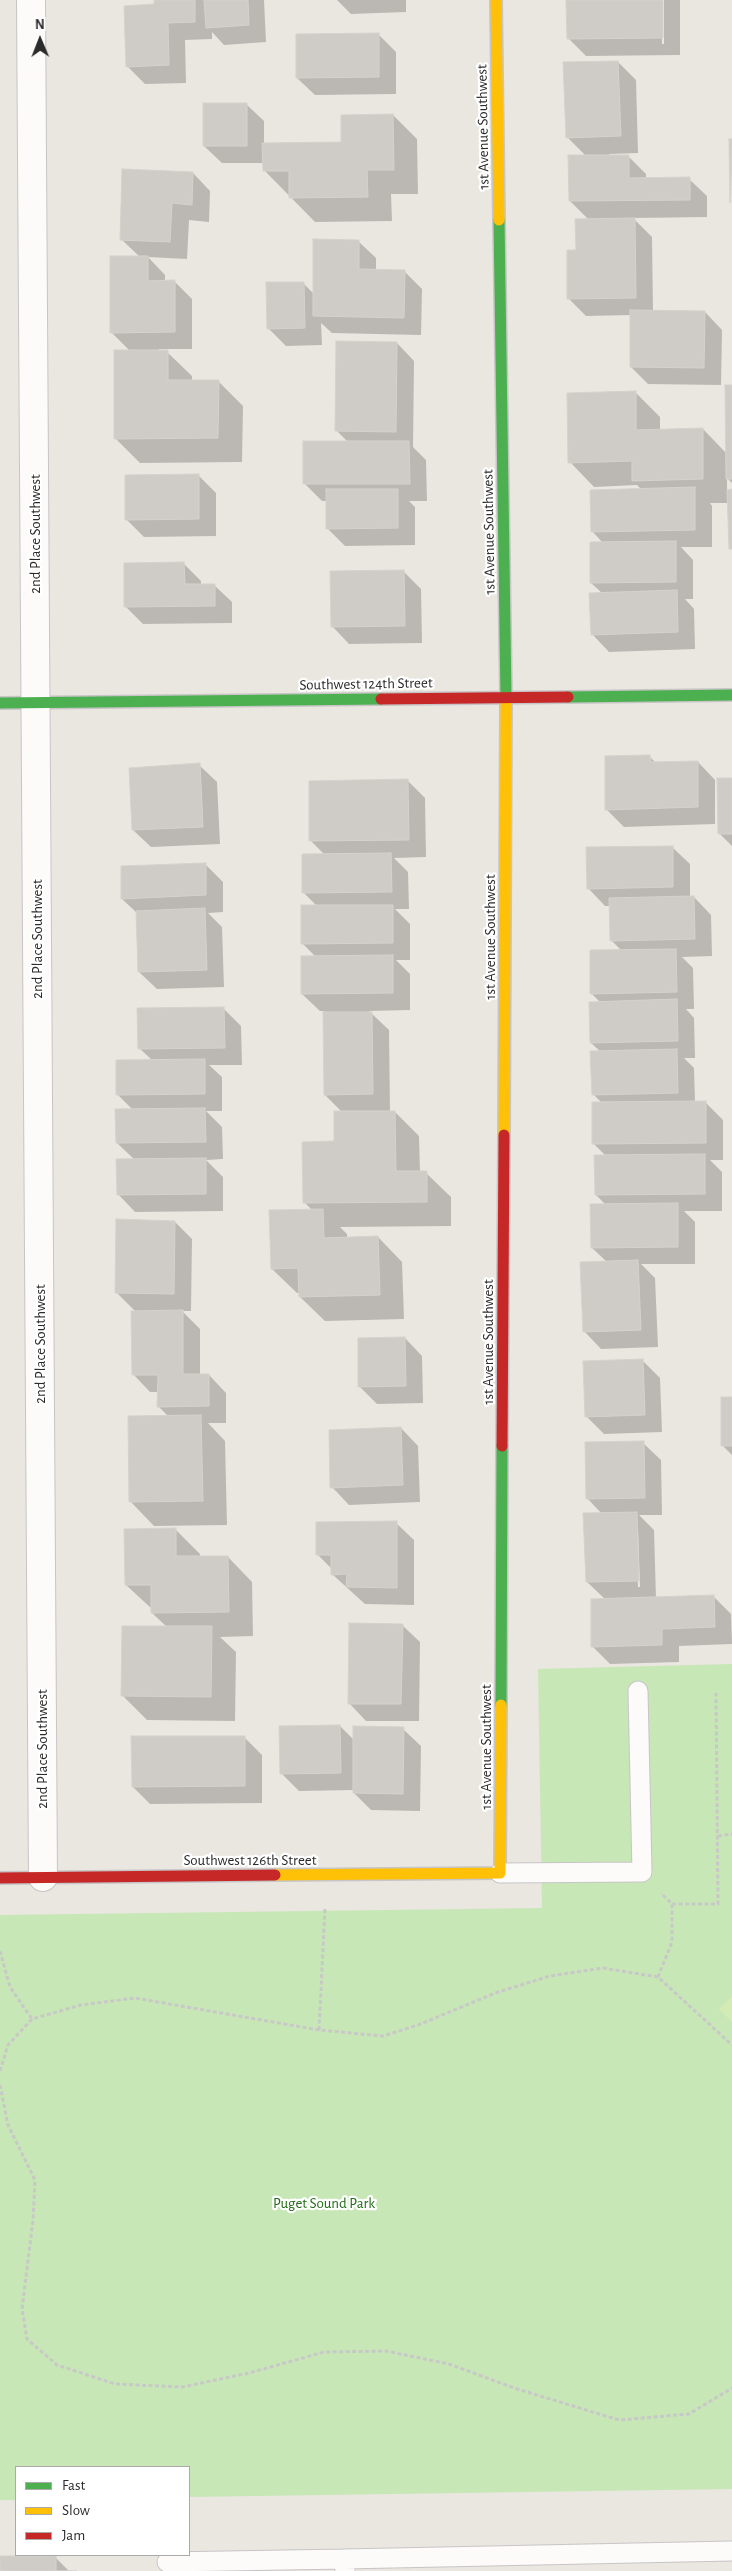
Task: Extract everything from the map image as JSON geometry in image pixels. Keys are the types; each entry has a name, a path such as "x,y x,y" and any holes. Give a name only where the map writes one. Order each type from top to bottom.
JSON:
{"street":[{"name":"2nd Place Southwest","path":"31,0 43,1877"},
{"name":"1st Avenue Southwest","path":"496,0 506,697 500,1873"},
{"name":"Southwest 124th Street","path":"0,703 732,695"},
{"name":"Southwest 126th Street","path":"0,1878 500,1873"}],"lane":[{"path":"500,1873 642,1872 638,1691"},
{"path":"167,2562 345,2565 732,2551"}],"path":[{"path":"658,1977 672,1942 672,1904 718,1904 716,1693"},
{"path":"718,1836 732,1834"},
{"path":"319,2030 326,1875"},
{"path":"0,1951 10,1987 32,2019"},
{"path":"0,2071 8,2045 32,2019 81,2005 135,1998 319,2030 383,2036 418,2025 495,1993 559,1975 603,1968 658,1977 732,2045"},
{"path":"0,2085 8,2125 34,2180 33,2220 22,2309 27,2339 57,2365 115,2384 182,2387 249,2373 324,2352 386,2351 449,2364 517,2389 619,2420 689,2414 732,2388"}],"green space":[{"name":"Puget Sound Park","path":"732,1664 732,2489 190,2497 190,2466 15,2466 15,2500 0,2500 0,1915 542,1908 538,1669"},
{"path":"732,1996 732,2022 719,2009"}],"building":[{"path":"154,0 195,0 195,22 168,23 169,65 126,67 124,6 154,4"},
{"path":"204,0 248,0 249,25 206,28"},
{"path":"566,0 663,0 663,38 567,39"},
{"path":"379,33 379,77 296,78 296,34"},
{"path":"618,61 621,136 566,138 563,62"},
{"path":"203,103 247,103 247,146 203,146"},
{"path":"393,114 394,170 367,170 368,197 289,198 289,171 263,171 262,143 341,142 341,115"},
{"path":"729,139 732,139 730,203"},
{"path":"568,155 629,155 629,178 690,177 690,200 569,201"},
{"path":"122,169 193,172 192,205 172,203 170,242 120,240"},
{"path":"635,218 636,298 567,299 567,250 576,250 575,219"},
{"path":"313,239 359,240 359,269 405,270 404,318 313,316"},
{"path":"110,256 148,256 148,281 175,280 175,332 110,333"},
{"path":"266,282 304,282 305,328 267,329"},
{"path":"630,310 705,311 704,368 630,367"},
{"path":"336,341 397,342 396,432 335,431"},
{"path":"114,350 168,350 168,380 219,380 218,438 114,439"},
{"path":"725,385 732,385 732,479 726,479"},
{"path":"636,391 636,430 703,428 703,479 632,481 632,461 568,463 567,393"},
{"path":"303,441 409,441 410,484 303,484"},
{"path":"199,474 199,519 125,520 125,475"},
{"path":"695,487 695,530 591,532 590,490"},
{"path":"326,489 398,489 398,528 326,529"},
{"path":"732,489 732,549 729,549 727,490"},
{"path":"676,541 676,582 590,583 590,542"},
{"path":"184,562 185,584 215,584 215,606 124,607 124,563"},
{"path":"404,570 405,626 331,627 330,571"},
{"path":"677,590 678,632 591,635 589,593"},
{"path":"650,755 651,762 698,761 698,807 605,810 605,756"},
{"path":"200,763 203,827 132,830 129,768"},
{"path":"717,778 732,778 732,834 718,834"},
{"path":"408,779 409,840 309,841 309,781"},
{"path":"673,846 673,887 587,889 586,847"},
{"path":"391,853 392,892 302,893 302,854"},
{"path":"206,863 206,895 121,899 121,866"},
{"path":"694,896 695,939 610,941 609,898"},
{"path":"301,905 393,905 393,943 301,944"},
{"path":"205,908 207,970 138,972 136,911"},
{"path":"676,949 677,992 590,994 590,950"},
{"path":"393,955 393,993 301,994 301,956"},
{"path":"677,999 678,1041 590,1043 589,1002"},
{"path":"224,1007 225,1048 138,1049 137,1008"},
{"path":"323,1012 372,1012 373,1094 324,1095"},
{"path":"677,1049 678,1093 592,1095 590,1051"},
{"path":"205,1059 205,1094 116,1095 116,1060"},
{"path":"706,1101 706,1143 592,1144 592,1102"},
{"path":"205,1108 206,1142 116,1143 115,1109"},
{"path":"334,1111 395,1111 396,1171 427,1171 427,1202 303,1203 302,1142 334,1141"},
{"path":"705,1154 705,1194 595,1195 594,1155"},
{"path":"206,1158 206,1194 117,1195 116,1159"},
{"path":"678,1203 678,1247 591,1248 590,1204"},
{"path":"323,1209 324,1238 378,1236 380,1295 299,1297 298,1268 271,1269 269,1210"},
{"path":"116,1219 175,1221 174,1294 115,1293"},
{"path":"638,1260 641,1330 583,1332 580,1262"},
{"path":"183,1310 183,1374 209,1374 209,1406 157,1407 158,1375 132,1375 131,1311"},
{"path":"405,1337 406,1386 358,1387 358,1338"},
{"path":"643,1359 645,1415 585,1417 583,1361"},
{"path":"721,1397 732,1397 732,1446 721,1446"},
{"path":"201,1415 203,1501 129,1502 128,1416"},
{"path":"401,1427 403,1485 330,1488 329,1430"},
{"path":"644,1441 645,1498 586,1499 585,1442"},
{"path":"637,1512 639,1581 586,1582 583,1513"},
{"path":"397,1521 397,1588 346,1587 347,1574 331,1575 331,1555 316,1555 316,1522"},
{"path":"176,1528 176,1556 228,1556 229,1612 151,1613 151,1585 125,1585 124,1529"},
{"path":"714,1595 715,1627 662,1629 662,1645 591,1647 591,1599"},
{"path":"349,1623 403,1624 401,1704 348,1704"},
{"path":"122,1626 212,1626 211,1697 121,1696"},
{"path":"340,1725 341,1773 280,1774 279,1726"},
{"path":"353,1726 404,1727 403,1794 353,1793"},
{"path":"131,1736 245,1736 245,1786 132,1787"},
{"path":"0,2556 56,2556 56,2571 0,2571"}],"traffic: fast":[{"path":"499,220 506,698"},
{"path":"568,697 732,695"},
{"path":"0,703 381,699"},
{"path":"501,1705 502,1446"}],"traffic: slow":[{"path":"496,0 499,220"},
{"path":"504,1135 506,698"},
{"path":"275,1875 500,1873 501,1705"}],"traffic: jam":[{"path":"381,699 568,697"},
{"path":"502,1446 504,1135"},
{"path":"0,1878 275,1875"}]}
